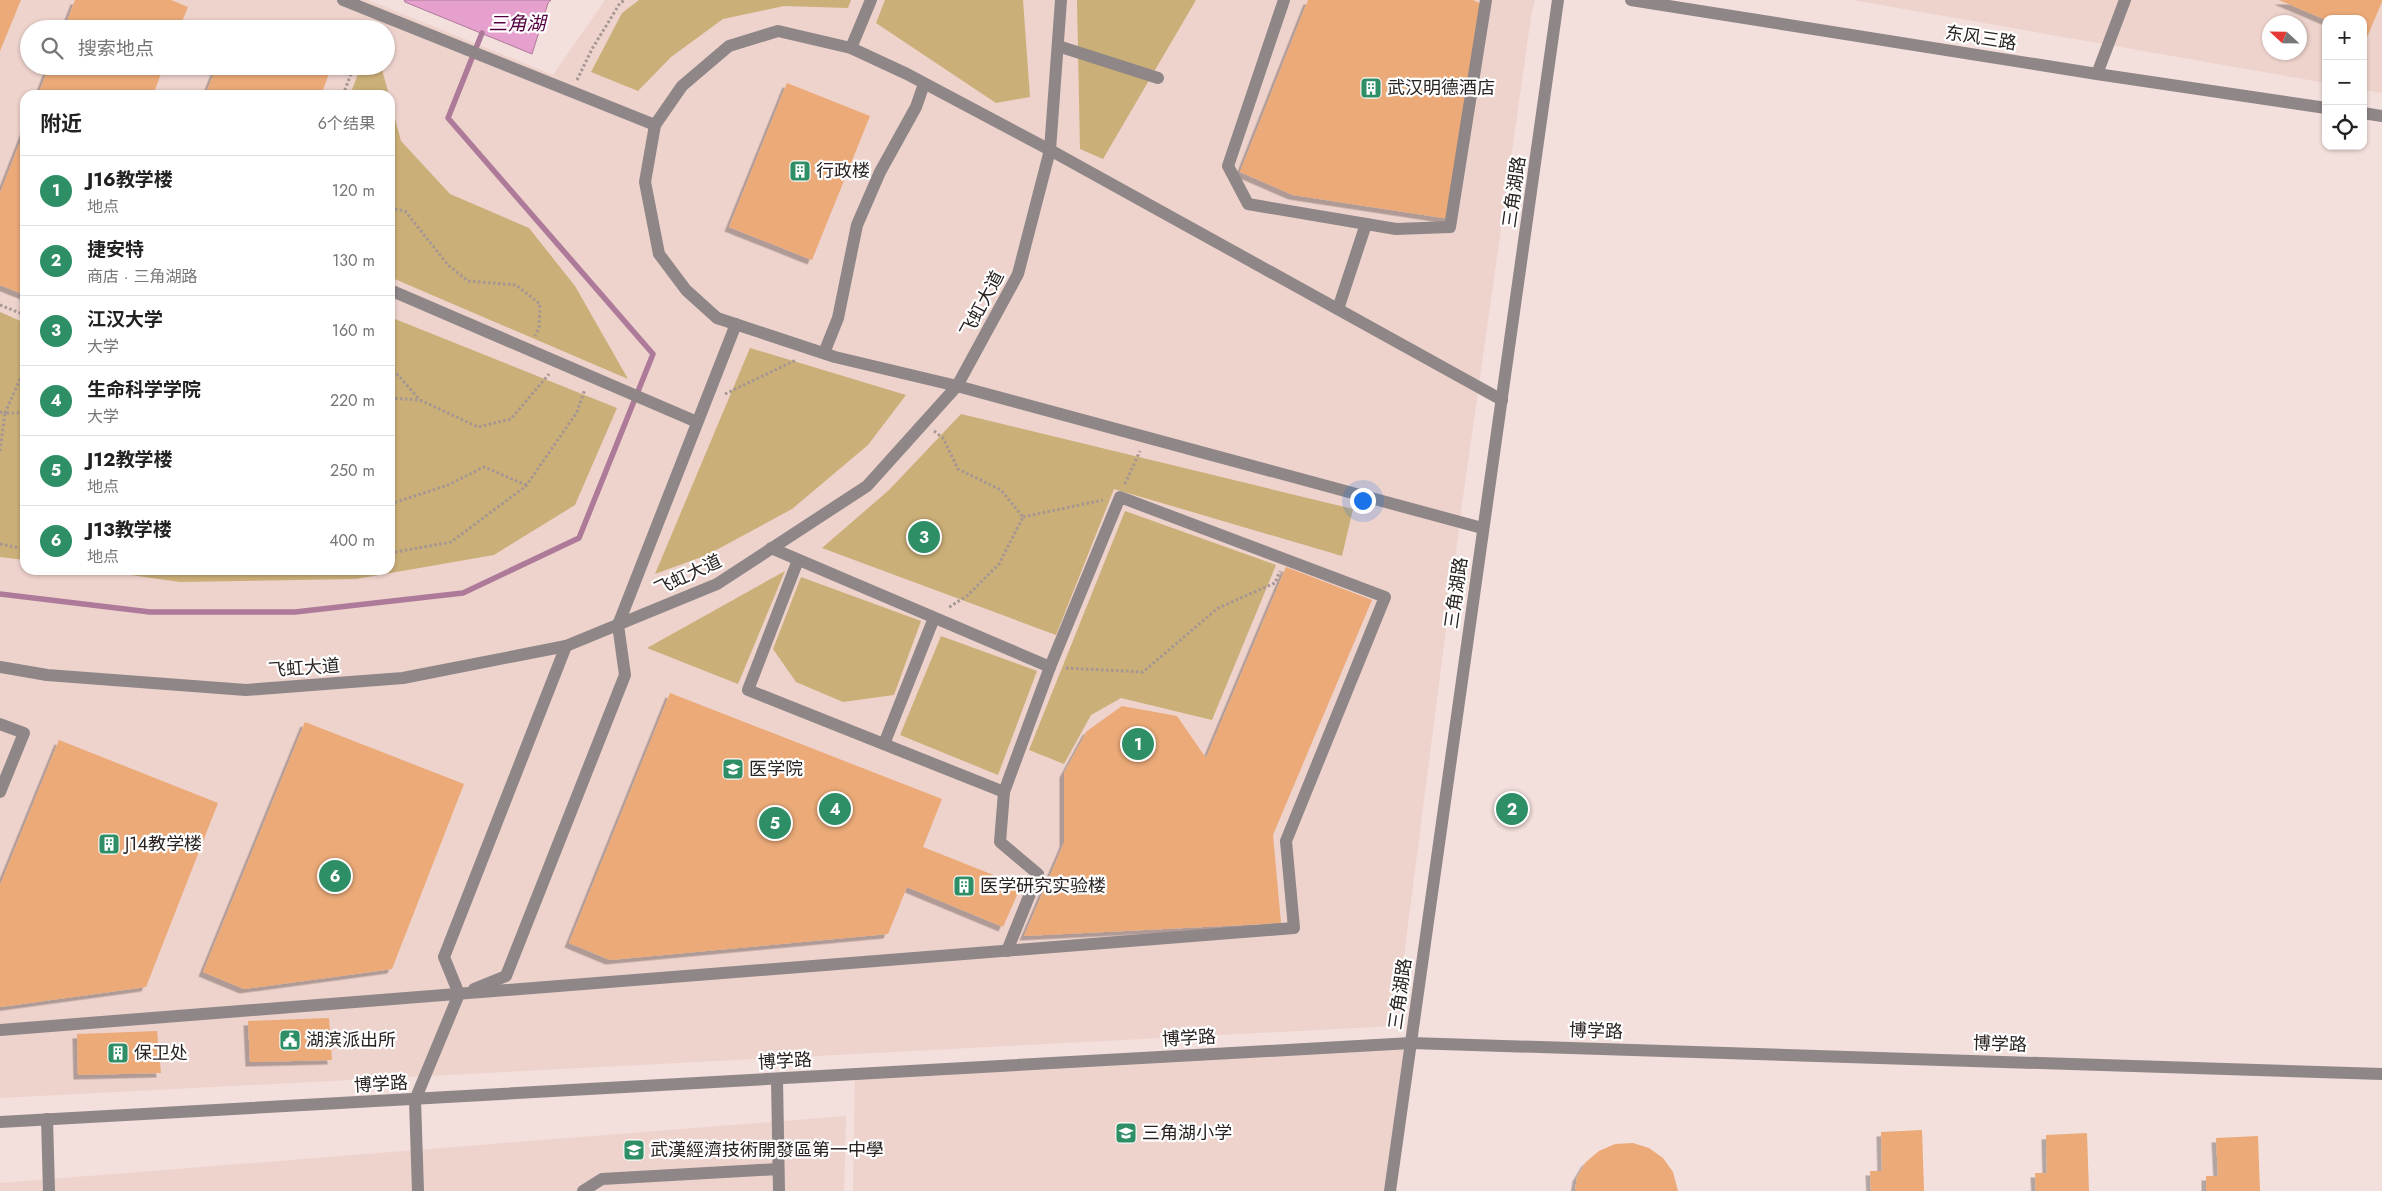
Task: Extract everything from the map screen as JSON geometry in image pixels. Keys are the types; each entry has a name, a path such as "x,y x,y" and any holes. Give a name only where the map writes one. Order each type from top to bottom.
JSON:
{"street":[{"path":"344,0 394,20"},
{"path":"851,48 872,0"},
{"name":"飞虹大道","path":"0,667 47,675 246,690 403,678 566,646 717,584 867,486 957,386 1018,274 1050,150 1061,0"},
{"path":"1284,0 1228,166 1248,204 1396,229 1450,227 1486,0"},
{"name":"三角湖路","path":"1390,1191 1482,528 1502,400 1558,0"},
{"name":"东风三路","path":"1631,0 2097,74 2322,107"},
{"path":"2097,74 2125,0"},
{"path":"395,21 656,125"},
{"path":"1482,528 957,386 820,352 717,318 686,290 659,254 645,182 656,125 682,86 729,46 778,31 851,48 1050,150 1502,400"},
{"path":"1058,46 1158,78"},
{"path":"820,352 838,318 857,225 880,172 916,107 924,84"},
{"path":"2367,114 2382,116"},
{"path":"1338,309 1366,224"},
{"path":"395,292 697,422"},
{"path":"459,994 506,976 625,675 618,625 736,324"},
{"path":"0,1030 1007,951 1294,928 1286,842 1385,597 1120,496 1050,667 1004,792 1000,842 1038,874 1007,951"},
{"path":"771,548 1050,667"},
{"path":"798,560 748,690 1004,792"},
{"path":"884,744 934,618"},
{"path":"418,1191 415,1100 459,994 444,956 566,646"},
{"path":"0,724 24,733 0,792"},
{"name":"博学路","path":"0,1122 1411,1043 2382,1074"},
{"path":"777,1079 779,1191"},
{"path":"46,1119 49,1191"},
{"path":"583,1191 602,1179 778,1169"}],"path":[{"path":"572,92 592,49 620,4 625,0"},
{"path":"345,90 351,75"},
{"path":"395,209 405,211 448,265 468,281 516,284 540,304 538,328 529,350"},
{"path":"0,305 20,313"},
{"path":"704,404 820,352"},
{"path":"395,398 420,400 478,427 511,420 557,362"},
{"path":"395,372 420,400"},
{"path":"395,552 451,542 526,486 577,412 590,376"},
{"path":"0,451 4,413 20,379"},
{"path":"0,412 20,413"},
{"path":"924,423 943,438 958,469 1001,490 1023,517"},
{"path":"1023,517 1120,496 1146,437"},
{"path":"395,502 448,485 484,467 526,486"},
{"path":"934,618 968,595 999,564 1023,517"},
{"path":"0,544 20,547"},
{"path":"1050,667 1143,672 1218,608 1275,583 1286,559"}],"shaded area":[{"path":"0,0 368,0 553,75 605,0 1535,0 1532,10 1462,504 1395,1026 0,1098"},
{"path":"639,0 851,0 848,8 784,6 723,19 671,57 638,91 591,72 622,13"},
{"path":"885,0 1023,0 1030,97 996,103 876,23"},
{"path":"1077,0 1196,0 1103,159 1080,149"},
{"path":"1853,0 2382,0 2382,93 2367,91 2367,15 2322,15 2322,82"},
{"path":"358,75 383,75 388,90 352,90"},
{"path":"395,119 401,141 450,194 529,228 575,286 628,379 395,279"},
{"path":"0,312 20,321 20,559 0,557"},
{"path":"395,319 617,408 575,505 494,555 395,572"},
{"path":"750,348 906,395 868,445 792,509 707,555 655,574"},
{"path":"961,414 1353,509 1342,556 1114,489 1056,635 822,548 889,490"},
{"path":"1125,511 1276,565 1212,720 1121,698 1091,715 1064,764 1029,750"},
{"path":"785,571 738,684 647,648"},
{"path":"130,575 379,575 356,579 180,582"},
{"path":"801,577 921,621 894,695 843,702 796,682 773,649"},
{"path":"941,636 1037,671 998,775 900,735"},
{"name":"三角湖小学","path":"1411,1043 1390,1191 853,1191 855,1074"},
{"name":"武漢經濟技術開發區第一中學","path":"846,1116 844,1191 0,1191 0,1183"}],"water":[{"name":"三角湖","path":"404,0 551,0 548,3 532,54"}],"building":[{"path":"0,0 21,0 0,51"},
{"path":"75,0 171,0 188,7 183,20 67,20"},
{"name":"武汉明德酒店","path":"1308,0 1473,0 1482,4 1450,219 1293,195 1240,172"},
{"path":"2279,0 2382,0 2367,37 2367,15 2322,15 2322,18"},
{"path":"46,75 161,75 155,90 40,90"},
{"path":"213,75 329,75 323,90 207,90"},
{"name":"行政楼","path":"787,83 870,116 812,260 729,227"},
{"path":"20,142 20,293 0,285 0,193"},
{"path":"1286,567 1372,600 1273,835 1281,923 1024,936 1064,843 1064,773 1087,731 1122,706 1177,716 1206,758"},
{"path":"670,693 942,799 923,847 1021,886 1003,927 907,887 888,934 610,960 569,943"},
{"path":"305,722 464,784 392,969 244,989 203,972"},
{"name":"J14教学楼","path":"59,740 218,803 146,987 0,1007 0,885"},
{"name":"湖滨派出所","path":"329,1018 332,1060 250,1062 248,1021"},
{"name":"保卫处","path":"157,1031 161,1073 78,1075 77,1034"},
{"path":"1922,1130 1924,1191 1871,1191 1870,1171 1882,1171 1881,1132"},
{"path":"2087,1133 2089,1191 2036,1191 2035,1173 2047,1173 2046,1135"},
{"path":"2258,1136 2260,1191 2206,1191 2206,1176 2218,1176 2216,1138"},
{"path":"1633,1143 1649,1148 1663,1158 1673,1172 1678,1191 1575,1191 1577,1177 1586,1162 1599,1151 1615,1144"}],"waterway":[{"path":"0,594 150,612 295,612 463,593 579,538 653,354 448,118 482,33"}],"place":[{"name":"武汉明德酒店","path":"1371,88"},
{"name":"行政楼","path":"800,171"},
{"name":"江汉大学","path":"924,537"},
{"name":"J16教学楼","path":"1138,744"},
{"name":"医学院","path":"733,769"},
{"name":"生命科学学院","path":"835,809"},
{"name":"捷安特","path":"1512,809"},
{"name":"J12教学楼","path":"775,823"},
{"name":"J14教学楼","path":"109,844"},
{"name":"J13教学楼","path":"335,876"},
{"name":"医学研究实验楼","path":"964,886"},
{"name":"湖滨派出所","path":"290,1040"},
{"name":"保卫处","path":"118,1053"},
{"name":"三角湖小学","path":"1126,1133"},
{"name":"武漢經濟技術開發區第一中學","path":"634,1150"}]}
